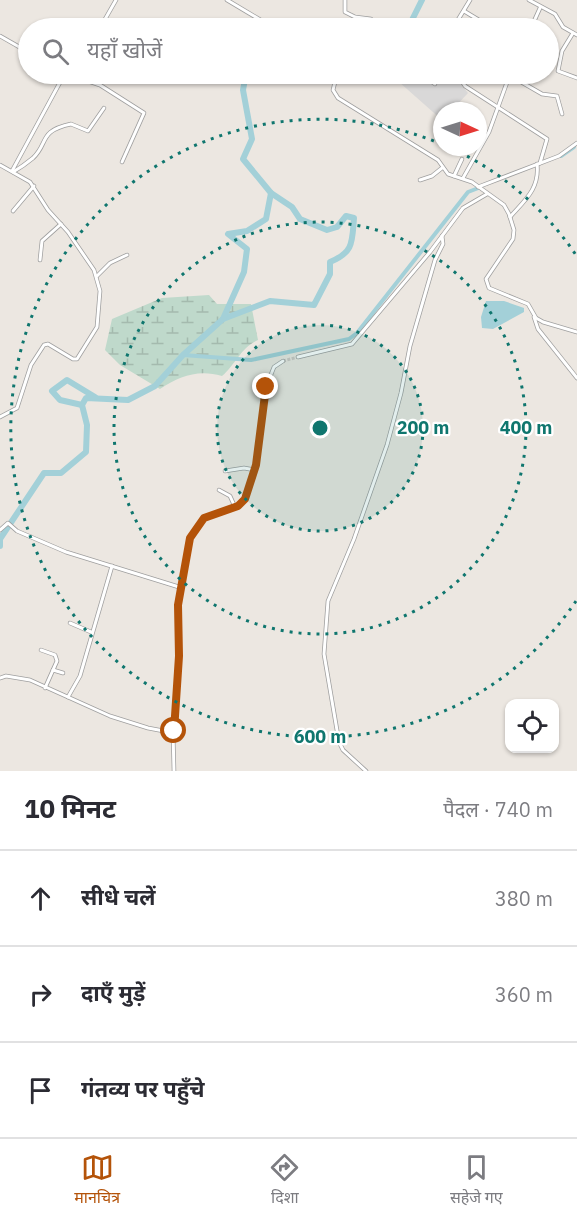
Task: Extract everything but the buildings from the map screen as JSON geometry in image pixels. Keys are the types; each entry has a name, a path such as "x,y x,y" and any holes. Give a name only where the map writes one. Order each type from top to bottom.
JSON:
{"street":[{"path":"106,18 116,0"},
{"path":"227,0 257,18"},
{"path":"345,0 345,12 363,18"},
{"path":"459,18 470,0"},
{"path":"529,0 540,8 555,14 557,18"},
{"path":"536,18 540,8"},
{"path":"464,10 476,18"},
{"path":"559,22 575,34 562,51 559,66"},
{"path":"0,36 18,46"},
{"path":"559,71 577,78"},
{"path":"12,172 60,84"},
{"path":"97,84 144,113 122,162"},
{"path":"334,84 333,90 338,98 438,160 442,168 454,176 462,178 504,205 514,230 513,239 485,283 489,288 528,304 538,329 577,378"},
{"path":"462,84 547,139 531,196 510,217"},
{"path":"462,178 489,132 506,84"},
{"path":"526,84 542,94 557,96 562,114"},
{"path":"12,172 34,157 42,140 54,129 70,124 88,131 104,108"},
{"path":"479,188 538,166 567,152 577,143"},
{"path":"454,176 462,159"},
{"path":"0,165 34,186 48,210 87,256 100,291 97,327 79,357 73,359 60,350 44,345 31,365 17,408 0,417"},
{"path":"420,180 432,176 442,168"},
{"path":"13,211 34,186"},
{"path":"298,357 348,346 359,338 467,204 486,193"},
{"path":"40,260 42,242 61,224"},
{"path":"366,771 343,750 339,742 325,659 326,613 387,445 401,393 410,346 435,260 443,244 442,236"},
{"path":"96,277 110,263 127,255"},
{"path":"534,315 543,322 577,332"},
{"path":"174,771 172,732 179,656 180,589 193,530 209,514 235,507 245,499 255,470 266,387 274,367 284,361"},
{"path":"225,471 244,468 255,470"},
{"path":"219,490 230,496 235,507"},
{"path":"0,530 9,524 14,529 51,546 179,586 180,589"},
{"path":"68,697 80,676 112,566"},
{"path":"70,623 91,632"},
{"path":"41,650 56,657 45,688"},
{"path":"53,670 63,673"},
{"path":"0,678 6,676 27,679 110,716 172,732"}],"shaded area":[{"path":"401,84 460,84 468,93 460,102 433,102 433,112"}],"green space":[{"path":"209,295 217,304 251,304 258,340 243,351 222,376 205,373 190,375 175,380 160,389 120,365 105,350 112,319 162,298"}],"water":[{"path":"486,301 504,301 524,308 524,312 493,329 482,328 481,317"}],"waterway":[{"path":"413,18 422,0"},
{"path":"0,546 0,539 44,473 61,473 86,452 87,425 82,405 86,398 128,400 155,386 183,355 223,319 244,272 247,249 228,234 247,231 266,219 271,193 243,159 252,139 243,90 244,84"},
{"path":"561,156 574,147"},
{"path":"183,355 251,360 349,339 357,333 468,192 481,187"},
{"path":"223,319 270,301 314,305 330,274 330,262 344,254 350,245 354,218 346,216 337,227 327,230 300,219 292,207 271,193"},
{"path":"82,405 60,400 52,391 67,380 95,397"}],"tunnel":[{"path":"283,361 298,357"}],"route":[{"path":"174,731 180,627 178,605 190,538 193,530 209,514 241,505 245,499 256,465 266,387"}]}
